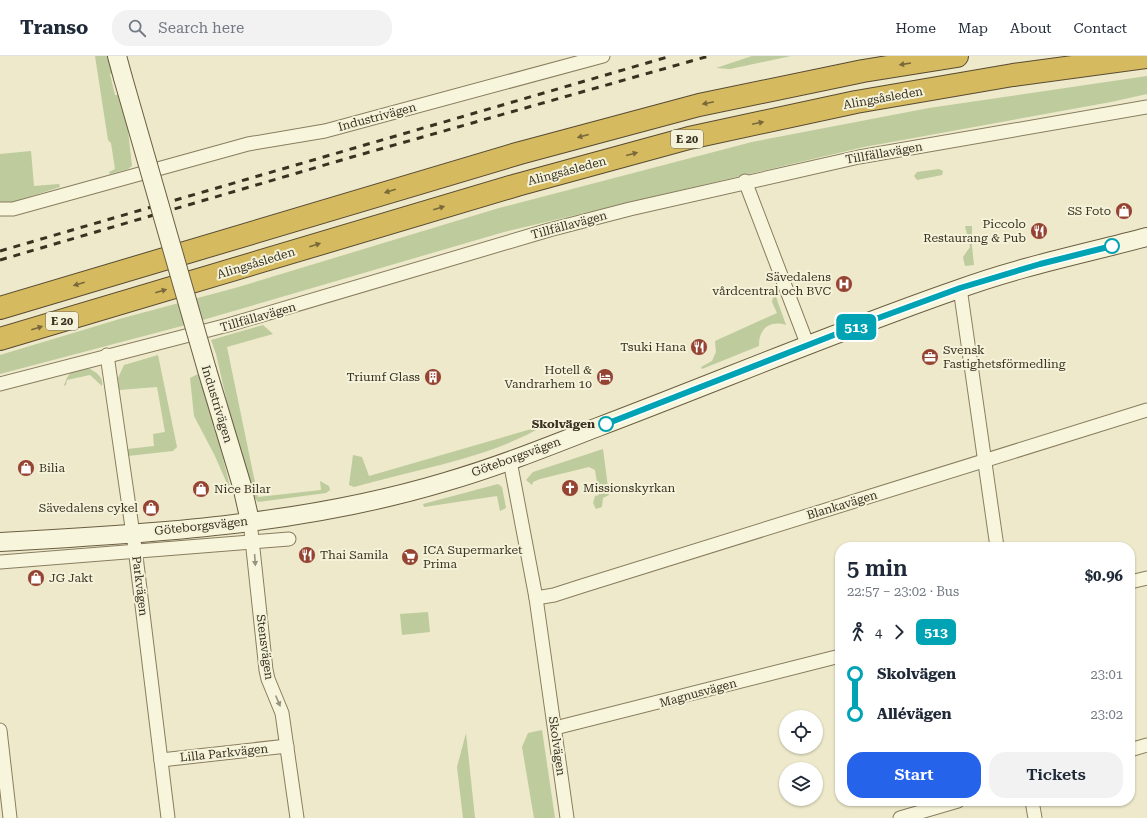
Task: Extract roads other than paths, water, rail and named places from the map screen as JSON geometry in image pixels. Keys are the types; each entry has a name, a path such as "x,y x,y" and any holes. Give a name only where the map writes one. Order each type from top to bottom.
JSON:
{"highway":[{"name":"E 20","path":"0,308 520,153 699,105 863,71 957,56"},
{"name":"Alingsåsleden","path":"0,339 516,185 688,138 856,102 1014,75 1147,57"}],"street":[{"name":"Industrivägen","path":"117,56 207,370 242,486 250,521"},
{"name":"Industrivägen","path":"0,208 13,209 248,144 325,131 603,56"},
{"name":"Tillfällavägen","path":"0,384 107,355 228,325 549,230 746,181 859,157 1147,107"},
{"path":"746,181 808,346"},
{"name":"Göteborgsvägen","path":"0,542 133,533 298,516 346,507 444,482 510,461 960,288 1040,264 1147,237"},
{"path":"960,288 996,542"},
{"name":"Parkvägen","path":"107,355 133,533 168,818"},
{"name":"Blankavägen","path":"536,598 554,595 1147,410"},
{"name":"Skolvägen","path":"510,461 536,598 567,818"},
{"name":"Stensvägen","path":"250,521 268,679 282,713 288,746 296,818"},
{"name":"Göteborgsvägen","path":"0,562 289,539"},
{"path":"1135,581 1147,578"},
{"name":"Magnusvägen","path":"555,728 835,657"},
{"path":"0,730 10,818"},
{"name":"Lilla Parkvägen","path":"161,760 288,746"},
{"path":"1135,749 1147,746"},
{"path":"900,818 941,806"},
{"path":"1033,806 1035,818"}],"railway":[{"path":"0,251 671,56"},
{"path":"0,260 352,157 709,56"}],"place":[{"name":"SS Foto","path":"1124,211"},
{"name":"Piccolo Restaurang & Pub","path":"1039,231"},
{"name":"Sävedalens vårdcentral och BVC","path":"844,284"},
{"name":"Tsuki Hana","path":"699,347"},
{"name":"Svensk Fastighetsförmedling","path":"930,357"},
{"name":"Triumf Glass","path":"433,377"},
{"name":"Hotell & Vandrarhem 10","path":"605,377"},
{"name":"Skolvägen","path":"606,424"},
{"name":"Bilia","path":"26,468"},
{"name":"Missionskyrkan","path":"570,488"},
{"name":"Nice Bilar","path":"201,489"},
{"name":"Sävedalens cykel","path":"151,508"},
{"name":"Thai Samila","path":"307,555"},
{"name":"ICA Supermarket Prima","path":"410,557"},
{"name":"JG Jakt","path":"36,578"}]}
